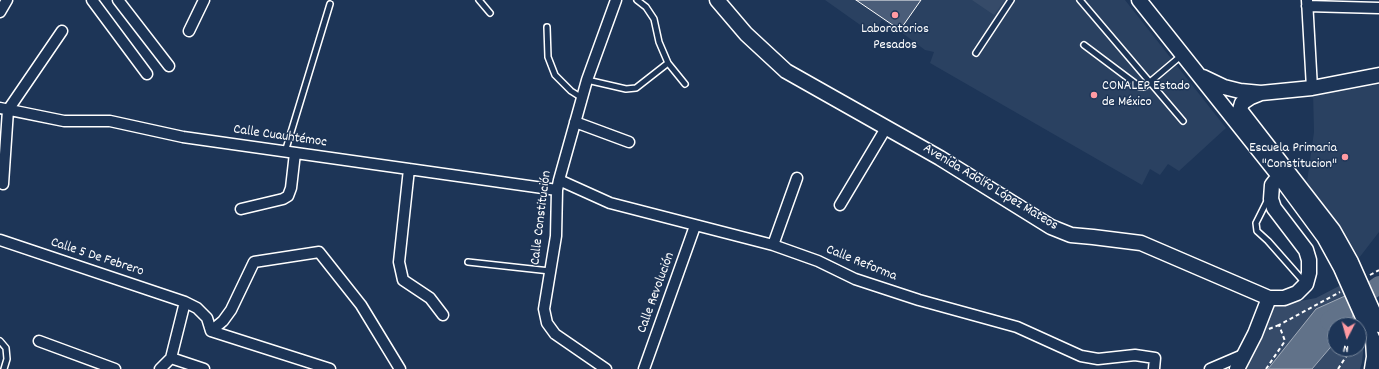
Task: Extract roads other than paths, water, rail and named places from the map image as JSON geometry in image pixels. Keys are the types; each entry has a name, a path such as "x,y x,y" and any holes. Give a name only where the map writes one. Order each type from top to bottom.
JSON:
{"street":[{"path":"0,12 7,0"},
{"path":"92,0 148,74"},
{"path":"118,0 168,66"},
{"path":"189,31 204,0"},
{"name":"Calle Constitución","path":"606,369 555,334 546,323 544,310 556,236 558,185 587,80 616,0"},
{"name":"Avenida Adolfo López Mateos","path":"717,0 746,34 786,71 940,158 1051,227 1070,235 1141,243 1269,298 1284,298 1291,296 1297,293 1306,284"},
{"path":"1140,0 1199,75 1333,230 1353,288 1367,314 1373,340 1374,357 1372,369"},
{"path":"1312,88 1307,3 1379,8"},
{"path":"3,184 4,109 62,31"},
{"path":"1199,75 1224,87 1240,91 1261,92 1312,88 1379,75"},
{"path":"1261,92 1251,96 1242,103 1240,110 1283,173"},
{"name":"Calle Cuauhtémoc","path":"4,109 64,122 110,120 183,138 409,169 558,185"},
{"path":"575,122 629,142"},
{"path":"840,205 886,128"},
{"path":"241,208 283,199 288,196 291,188 290,152"},
{"path":"409,169 399,262 403,280 430,298 443,315"},
{"path":"1283,173 1272,185 1271,192 1274,208 1306,250 1309,260 1309,273 1306,284"},
{"path":"774,246 797,178"},
{"name":"Calle Reforma","path":"558,185 610,203 774,246 818,261 855,279 919,300 1017,327 1081,356 1098,359 1135,355 1155,358 1154,369"},
{"name":"Calle Revolución","path":"644,369 695,226"},
{"name":"Calle 5 De Febrero","path":"0,240 185,302 198,308 207,318 211,330"},
{"path":"211,330 223,321 231,310 254,262 319,252 361,305 400,369"},
{"path":"1237,369 1255,334 1269,298"},
{"path":"160,369 171,358 185,302"},
{"path":"1367,314 1379,325"},
{"path":"211,330 330,369"},
{"path":"39,341 115,369"},
{"path":"1210,369 1245,354"},
{"path":"171,358 204,369"}],"lane":[{"path":"479,0 490,12"},
{"path":"637,0 646,7 654,19 659,42 668,63 685,84"},
{"path":"976,54 1011,0"},
{"path":"1080,0 1183,121"},
{"path":"290,152 330,4"},
{"path":"547,27 548,57 555,75 571,91 582,98"},
{"path":"1084,45 1140,87 1144,87 1183,55"},
{"path":"587,80 626,89 636,88 668,63"},
{"path":"1271,192 1256,223 1257,231 1268,241 1306,284"},
{"path":"468,262 550,271"},
{"path":"0,341 6,348 7,358 4,369"}],"waterway":[{"path":"1335,317 1379,285"}],"place":[{"name":"Laboratorios Pesados","path":"895,15"},
{"name":"CONALEP Estado de México","path":"1094,95"},
{"name":"Escuela Primaria \"Constitucion\"","path":"1345,157"}]}
